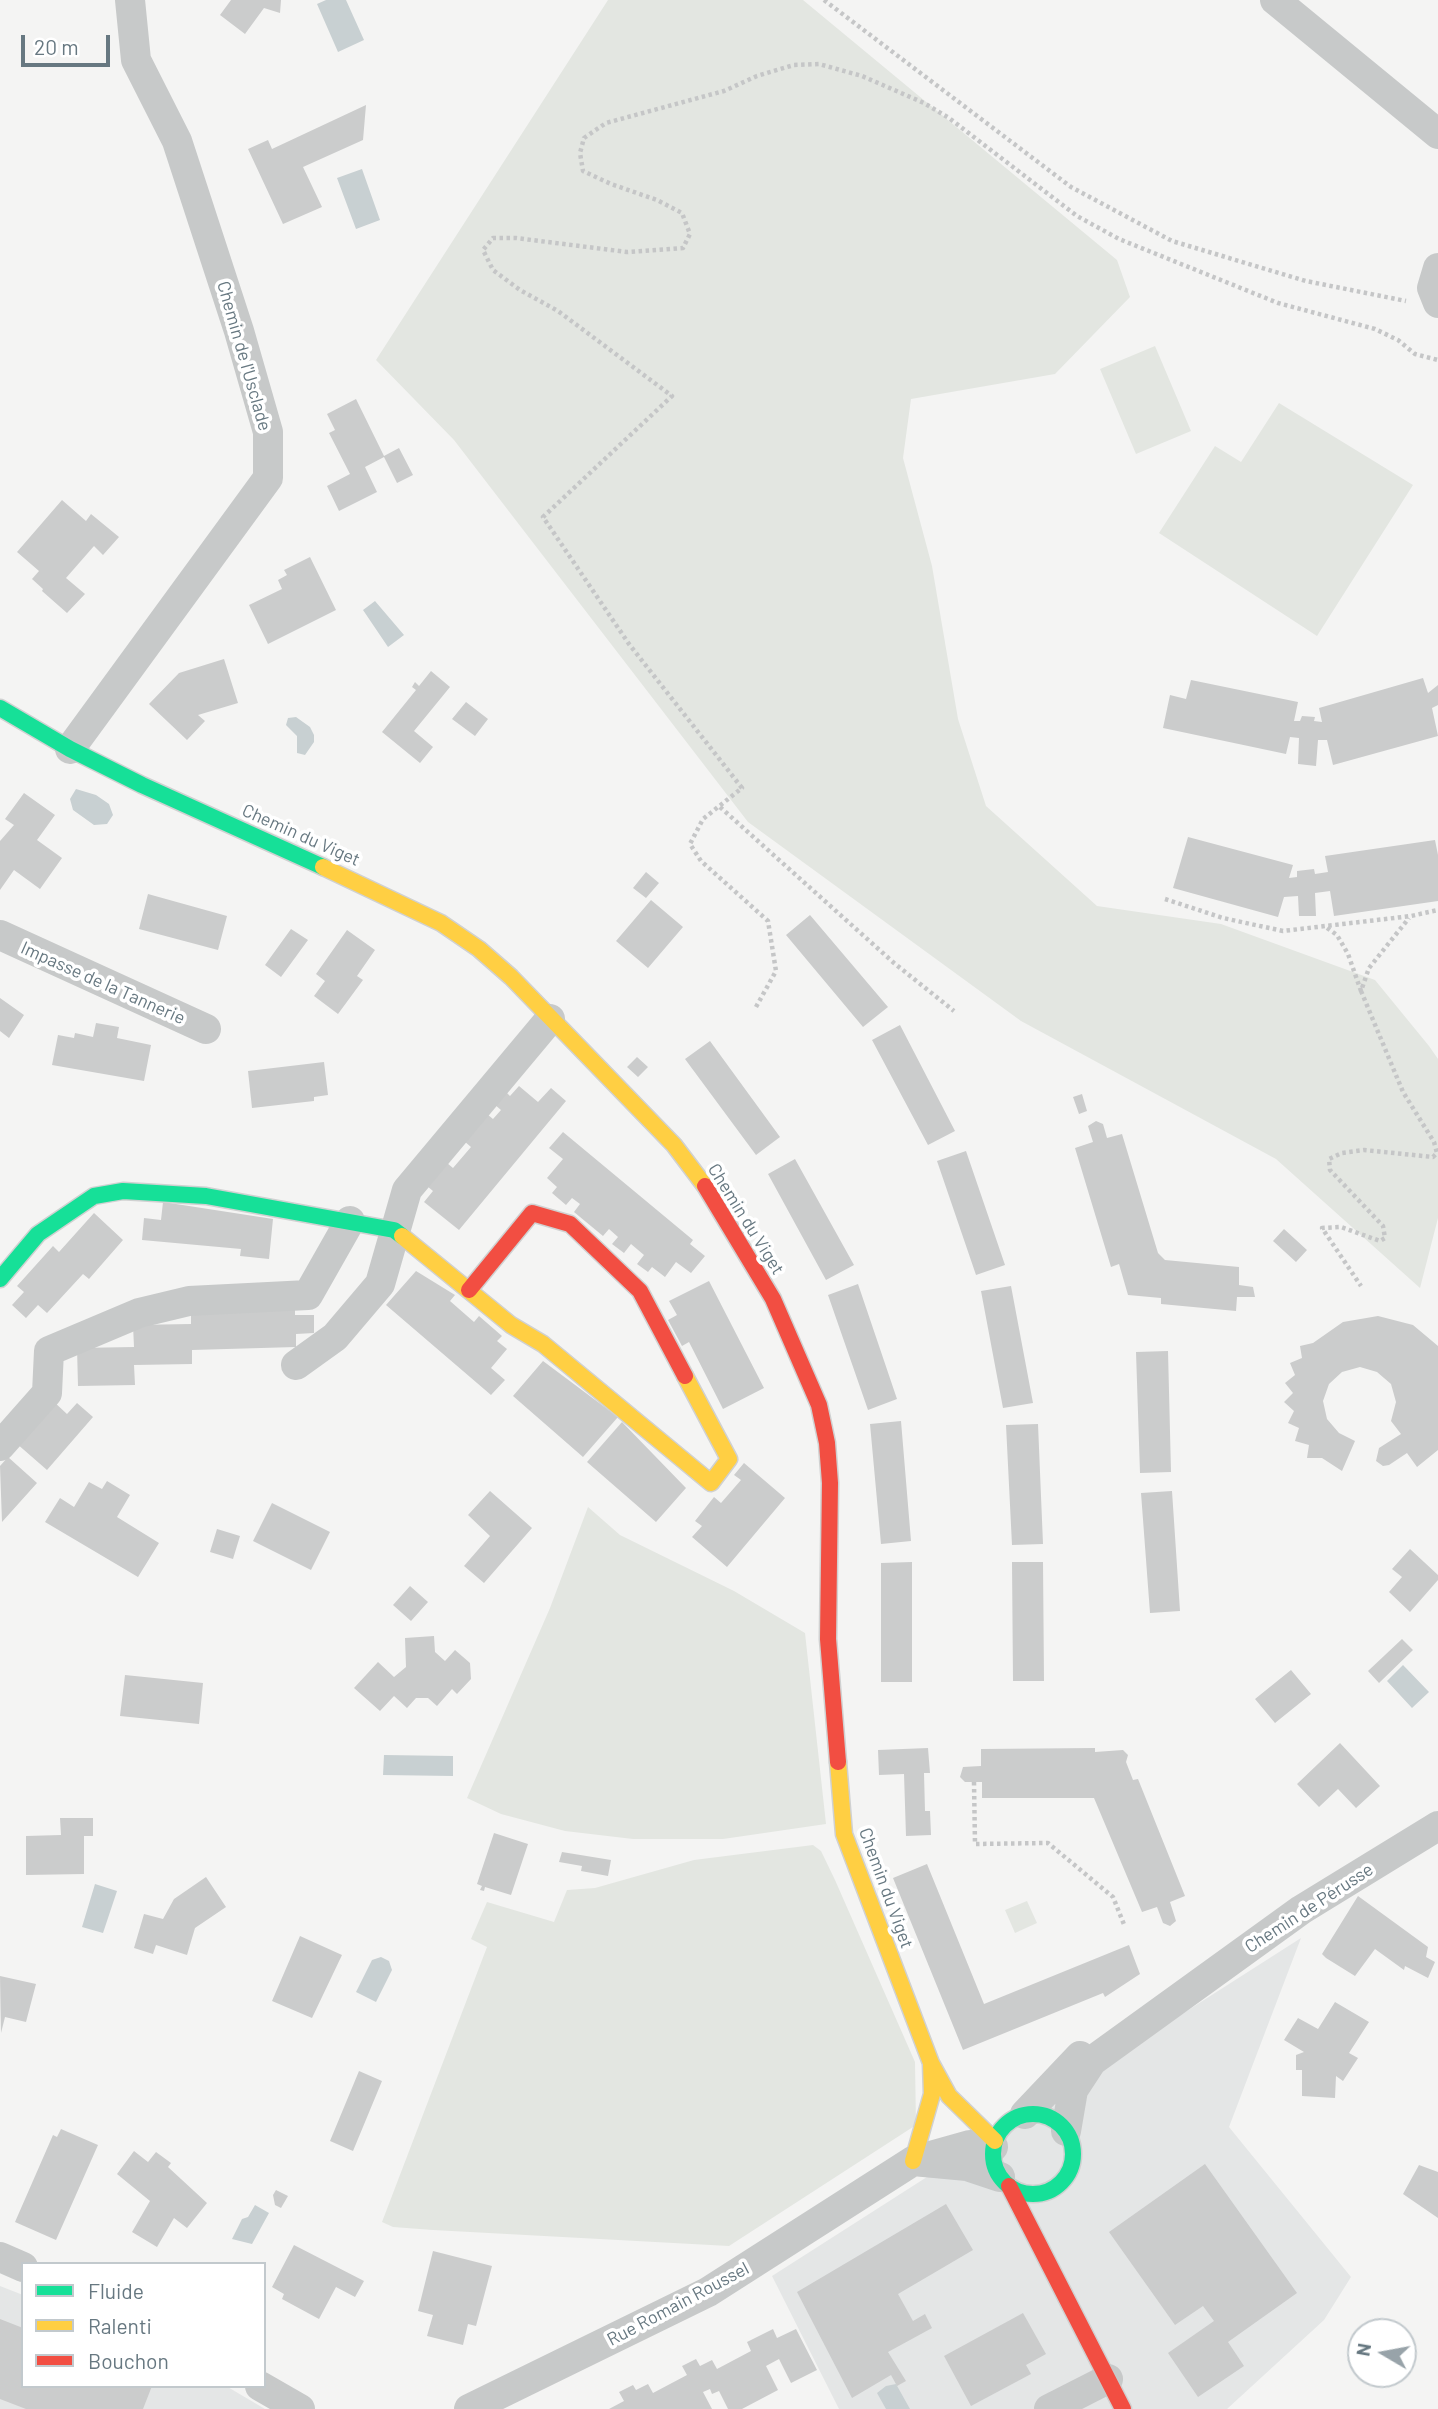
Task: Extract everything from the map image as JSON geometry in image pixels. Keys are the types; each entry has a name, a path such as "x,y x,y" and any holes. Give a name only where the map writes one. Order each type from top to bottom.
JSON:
{"street":[{"name":"Chemin de l'Usclade","path":"70,749 268,478 268,432 243,344 177,141 136,60 130,0"},
{"path":"1275,0 1438,134"},
{"path":"1425,303 1438,268"},
{"name":"Chemin du Viget","path":"0,708 70,749 441,923 511,977 674,1145 718,1204 773,1299 819,1405 830,1483 828,1639 844,1835 931,2063"},
{"name":"Impasse de la Tannerie","path":"0,935 206,1029"},
{"path":"296,1365 335,1337 380,1284 407,1190 550,1019"},
{"path":"0,1279 38,1234 94,1196 123,1191 206,1196 394,1230 511,1325 543,1344 711,1483 729,1459 640,1291 570,1224 532,1213 469,1290"},
{"path":"0,1446 47,1393 48,1352 139,1313 188,1301 308,1295 350,1221"},
{"name":"Chemin de Pérusse","path":"1066,2131 1073,2090 1092,2061 1301,1910 1438,1826"},
{"name":"Chemin de Pérusse","path":"1017,2118 1081,2055 1182,1994"},
{"path":"931,2063 969,2103 1017,2118 1052,2118 1066,2131 1073,2155 1071,2167 1056,2187 1053,2211"},
{"path":"931,2063 948,2096 994,2144 995,2168 1048,2260 1123,2409"},
{"path":"931,2063 932,2095 913,2161 967,2166 1032,2194 1056,2187"},
{"path":"994,2144 1017,2118"},
{"name":"Rue Romain Roussel","path":"469,2409 708,2292 913,2161 970,2145 994,2144"},
{"path":"1048,2260 1051,2235"},
{"path":"0,2257 21,2266"},
{"path":"1049,2409 1108,2379"},
{"path":"263,2388 300,2409"}],"path":[{"path":"824,0 1072,187 1172,241 1306,281 1425,303"},
{"path":"756,1007 776,971 768,921 701,861 690,844 703,819 742,788 629,644 542,517 672,396 558,311 520,290 493,270 483,250 493,239 516,238 626,251 683,248 690,234 682,214 657,200 583,171 580,153 584,138 606,123 724,91 757,76 793,65 819,64 862,76 941,113 1077,216 1119,239 1278,303 1375,329 1398,340 1415,354 1438,360"},
{"path":"720,807 894,963 954,1011"},
{"path":"1165,899 1223,918 1283,931 1410,916 1438,910"},
{"path":"1361,991 1369,968 1410,916"},
{"path":"1326,927 1337,935 1348,954 1403,1091 1434,1142 1437,1153 1433,1157 1364,1150 1342,1153 1329,1159 1330,1170 1383,1226 1385,1238 1380,1241 1341,1227 1322,1228 1361,1286"},
{"path":"974,1782 975,1844 1048,1843 1113,1897 1125,1927"}],"shaded area":[{"path":"326,0 346,0 364,40 338,52 317,4"},
{"path":"608,0 803,0 1117,260 1130,297 1055,374 911,399 903,458 932,566 958,719 986,806 1097,906 1221,924 1375,980 1429,1046 1438,1059 1438,1218 1420,1288 1276,1159 1021,1021 748,822 454,440 376,360"},
{"path":"362,169 380,220 356,229 337,178"},
{"path":"1155,346 1191,431 1136,454 1100,369"},
{"path":"1279,403 1413,485 1317,636 1159,533 1215,446 1241,462"},
{"path":"375,601 404,635 388,647 363,610"},
{"path":"296,717 310,727 314,735 314,742 305,755 297,753 297,736 286,725 288,718"},
{"path":"76,789 96,795 109,804 113,815 107,824 94,825 73,810 70,799"},
{"path":"588,1507 620,1535 734,1591 805,1633 826,1824 723,1839 633,1839 565,1831 501,1814 467,1798 550,1608"},
{"path":"1403,1665 1429,1692 1412,1708 1387,1681"},
{"path":"384,1755 453,1756 453,1776 383,1775"},
{"path":"813,1845 821,1851 835,1880 915,2062 916,2125 729,2246 433,2230 393,2227 382,2222 487,1947 471,1939 487,1902 554,1922 567,1890 595,1888 694,1860"},
{"path":"95,1884 117,1891 103,1933 82,1927"},
{"path":"1027,1901 1037,1923 1015,1933 1005,1910"},
{"path":"1301,1938 1229,2127 1351,2277 1324,2320 1227,2409 839,2409 772,2276"},
{"path":"381,1957 389,1961 392,1970 376,2002 356,1992 372,1960"},
{"path":"255,2205 269,2213 252,2244 232,2239 242,2219 248,2217"},
{"path":"0,2286 21,2294 21,2388 229,2388 265,2409 0,2409"},
{"path":"896,2384 910,2409 886,2409 877,2393 886,2386"}],"building":[{"path":"231,0 281,0 280,13 264,8 245,34 220,15"},
{"path":"366,105 363,140 303,167 322,207 283,224 248,149 268,140 272,149"},
{"path":"356,399 384,456 399,448 413,475 397,483 384,457 365,467 377,492 339,511 327,486 350,474 329,433 335,430 327,414"},
{"path":"62,500 86,521 91,514 119,537 103,555 94,546 66,578 85,594 67,613 32,579 39,571 17,552"},
{"path":"310,557 336,610 268,644 249,605 282,589 278,580 287,575 284,570"},
{"path":"224,659 238,703 198,715 205,721 187,740 149,704 179,673"},
{"path":"431,671 450,687 414,731 433,747 420,763 382,732 416,690 412,687 415,682 419,686"},
{"path":"1423,678 1428,693 1438,685 1438,705 1432,708 1438,736 1333,765 1327,740 1318,740 1316,766 1298,764 1299,738 1290,737 1286,754 1163,728 1170,695 1186,699 1191,680 1298,702 1294,721 1300,721 1302,716 1315,717 1314,721 1322,722 1319,708"},
{"path":"466,702 488,719 475,736 452,719"},
{"path":"24,793 55,815 37,840 62,858 40,889 14,870 0,890 0,841 14,825 5,819"},
{"path":"1188,837 1293,865 1289,878 1297,877 1297,871 1314,869 1315,874 1328,872 1325,856 1435,840 1438,855 1438,901 1334,916 1330,891 1315,893 1316,916 1299,916 1298,896 1284,897 1278,917 1173,888"},
{"path":"646,872 659,883 646,898 633,888"},
{"path":"148,894 227,916 218,950 139,929"},
{"path":"651,900 683,927 648,968 616,941"},
{"path":"810,915 888,1007 863,1027 786,935"},
{"path":"291,929 308,940 281,977 265,965"},
{"path":"347,930 375,950 357,976 363,980 338,1014 314,996 325,981 316,974"},
{"path":"0,998 24,1015 9,1038 0,1031"},
{"path":"96,1023 119,1027 117,1038 151,1045 144,1081 52,1065 58,1035 74,1038 75,1033 93,1037"},
{"path":"900,1025 955,1131 928,1145 872,1040"},
{"path":"710,1041 780,1137 756,1155 685,1059"},
{"path":"637,1057 648,1067 638,1077 627,1067"},
{"path":"324,1062 328,1095 314,1097 314,1101 252,1108 248,1071"},
{"path":"519,1086 538,1102 551,1088 566,1101 459,1230 424,1202 433,1191 427,1186 447,1163 453,1168 471,1147 464,1141 487,1114 493,1119 501,1110 494,1104 505,1091 510,1096"},
{"path":"1082,1094 1087,1111 1079,1114 1073,1097"},
{"path":"1096,1121 1103,1124 1107,1138 1122,1134 1158,1253 1165,1260 1239,1267 1239,1285 1253,1287 1255,1297 1237,1297 1236,1311 1161,1304 1161,1298 1128,1295 1119,1264 1111,1267 1075,1148 1093,1142 1088,1126"},
{"path":"563,1132 693,1240 690,1244 705,1256 691,1273 676,1262 665,1277 652,1267 648,1272 637,1264 644,1255 631,1244 624,1253 612,1244 618,1237 609,1229 603,1236 574,1212 580,1204 572,1198 566,1205 552,1193 557,1187 547,1178 563,1159 549,1148"},
{"path":"966,1151 1005,1265 976,1275 937,1161"},
{"path":"795,1159 854,1265 826,1280 768,1174"},
{"path":"163,1202 273,1219 269,1259 240,1256 241,1249 142,1240 144,1218 161,1220"},
{"path":"94,1213 123,1240 89,1279 83,1274 47,1313 38,1305 26,1318 12,1305 24,1292 17,1286 53,1246 59,1252"},
{"path":"1284,1229 1307,1250 1296,1262 1273,1241"},
{"path":"416,1271 455,1295 450,1301 474,1322 479,1316 502,1336 497,1341 507,1349 491,1368 505,1380 491,1395 386,1305"},
{"path":"709,1281 764,1388 723,1409 689,1342 682,1346 668,1320 677,1315 669,1301"},
{"path":"858,1284 897,1399 868,1410 828,1295"},
{"path":"1011,1286 1033,1403 1003,1408 981,1291"},
{"path":"295,1307 295,1315 314,1315 314,1333 296,1334 296,1347 192,1350 192,1364 134,1365 135,1385 78,1386 77,1348 134,1347 133,1325 191,1324 191,1311"},
{"path":"1378,1316 1413,1325 1438,1346 1438,1450 1417,1467 1407,1453 1389,1465 1383,1466 1376,1461 1379,1448 1401,1434 1391,1421 1396,1402 1391,1384 1377,1372 1360,1367 1342,1372 1329,1384 1323,1401 1327,1419 1339,1433 1355,1441 1342,1471 1322,1458 1307,1458 1309,1445 1295,1441 1299,1428 1288,1423 1294,1411 1284,1402 1293,1393 1285,1383 1295,1375 1290,1363 1302,1358 1300,1346 1313,1343 1343,1322"},
{"path":"1168,1351 1171,1472 1140,1473 1136,1352"},
{"path":"543,1361 618,1417 583,1457 513,1396"},
{"path":"53,1401 67,1414 77,1403 93,1417 47,1470 16,1443"},
{"path":"901,1421 911,1541 881,1544 870,1424"},
{"path":"622,1422 686,1488 656,1522 587,1462"},
{"path":"1038,1424 1043,1544 1012,1545 1006,1425"},
{"path":"8,1457 37,1483 2,1522 0,1466"},
{"path":"744,1463 785,1498 727,1567 692,1537 702,1526 695,1521 714,1497 721,1503 741,1480 734,1475"},
{"path":"107,1481 130,1495 117,1517 159,1543 138,1577 45,1522 60,1498 74,1507 89,1482 102,1489"},
{"path":"490,1491 532,1528 484,1583 464,1566 490,1536 468,1515"},
{"path":"1172,1491 1180,1611 1150,1613 1141,1493"},
{"path":"272,1503 330,1532 311,1570 253,1541"},
{"path":"217,1529 240,1536 233,1559 210,1552"},
{"path":"1410,1549 1438,1575 1438,1580 1410,1612 1389,1592 1402,1577 1392,1569"},
{"path":"912,1562 912,1682 881,1682 881,1563"},
{"path":"1012,1562 1043,1562 1044,1681 1013,1681"},
{"path":"410,1586 428,1602 411,1621 393,1605"},
{"path":"434,1636 435,1652 445,1661 455,1650 470,1663 471,1679 457,1694 452,1689 437,1706 428,1698 416,1698 407,1708 394,1696 380,1711 354,1688 378,1662 394,1677 406,1667 405,1638"},
{"path":"1402,1639 1413,1650 1379,1683 1368,1671"},
{"path":"1291,1670 1311,1694 1275,1723 1255,1699"},
{"path":"125,1675 203,1683 199,1724 120,1716"},
{"path":"1340,1743 1380,1786 1356,1808 1338,1789 1319,1807 1297,1784"},
{"path":"928,1748 930,1773 924,1773 925,1811 930,1811 931,1835 906,1836 904,1774 879,1775 878,1750"},
{"path":"1095,1748 1095,1752 1123,1750 1128,1755 1126,1762 1133,1780 1138,1779 1185,1896 1170,1902 1176,1921 1170,1926 1163,1923 1157,1907 1142,1912 1094,1798 982,1798 982,1782 965,1782 960,1777 963,1767 981,1766 981,1749"},
{"path":"60,1818 93,1818 93,1836 84,1836 84,1874 26,1875 26,1836 61,1835"},
{"path":"494,1833 528,1844 511,1895 485,1887 484,1891 480,1890 482,1886 477,1884"},
{"path":"562,1852 611,1860 608,1876 581,1871 582,1866 559,1862"},
{"path":"927,1864 984,2004 1129,1945 1140,1974 1105,1997 1103,1993 963,2050 893,1878"},
{"path":"206,1877 226,1907 195,1928 187,1955 156,1945 153,1954 134,1948 144,1914 163,1919 174,1899"},
{"path":"1358,1896 1428,1947 1426,1957 1435,1962 1428,1978 1405,1966 1404,1970 1375,1949 1355,1976 1322,1954"},
{"path":"300,1936 342,1955 312,2018 272,2001"},
{"path":"0,1976 36,1984 26,2022 5,2017 1,2033"},
{"path":"1335,2002 1369,2022 1349,2053 1358,2058 1343,2081 1336,2076 1335,2098 1302,2096 1302,2070 1296,2070 1296,2055 1304,2052 1284,2040 1298,2018 1318,2029"},
{"path":"359,2071 382,2081 353,2151 330,2141"},
{"path":"61,2129 98,2145 56,2240 15,2222 53,2135 57,2137"},
{"path":"134,2151 148,2162 156,2152 171,2163 168,2167 207,2203 187,2228 174,2218 157,2247 132,2232 150,2201 117,2174"},
{"path":"1205,2164 1297,2293 1228,2342 1244,2366 1198,2397 1168,2353 1214,2321 1203,2306 1175,2325 1109,2232"},
{"path":"1419,2165 1438,2172 1438,2218 1403,2194"},
{"path":"276,2190 288,2196 281,2208 275,2205 273,2195"},
{"path":"946,2204 973,2250 898,2294 913,2321 925,2314 932,2328 888,2352 906,2381 897,2386 891,2375 852,2398 797,2292"},
{"path":"294,2245 364,2281 355,2297 336,2287 319,2319 282,2299 284,2294 272,2287"},
{"path":"433,2251 492,2266 476,2326 468,2324 463,2345 427,2336 433,2315 418,2311"},
{"path":"1023,2313 1046,2354 1026,2365 1031,2374 971,2406 944,2356"},
{"path":"0,2319 21,2327 21,2388 151,2388 143,2409 26,2409 0,2399"},
{"path":"773,2329 777,2338 796,2329 817,2370 791,2383 779,2359 766,2366 778,2390 742,2409 728,2409 719,2391 712,2394 710,2389 703,2392 712,2409 609,2409 624,2401 619,2392 633,2385 636,2390 648,2384 653,2393 687,2375 682,2366 696,2359 700,2366 712,2360 717,2369 751,2351 747,2342"}],"traffic: fast":[{"path":"0,708 70,749 142,785 323,867"},
{"path":"0,1279 38,1234 94,1196 123,1191 206,1196 394,1230 402,1236"},
{"path":"1033,2114 1048,2117 1061,2126 1070,2139 1073,2154 1070,2169 1061,2182 1048,2191 1033,2194 1018,2191 1005,2182 996,2169 993,2154 996,2139 1005,2126 1018,2117 1033,2114"}],"traffic: slow":[{"path":"323,867 441,923 479,949 511,977 674,1145 705,1186"},
{"path":"402,1236 511,1325 543,1344 711,1483 729,1459 685,1376"},
{"path":"838,1762 844,1834 931,2063 949,2096 995,2141"},
{"path":"913,2161 932,2094 931,2063"}],"traffic: jam":[{"path":"705,1186 773,1299 819,1405 827,1443 830,1483 828,1639 838,1762"},
{"path":"469,1290 532,1213 570,1224 640,1291 685,1376"},
{"path":"1009,2186 1123,2409"}]}
